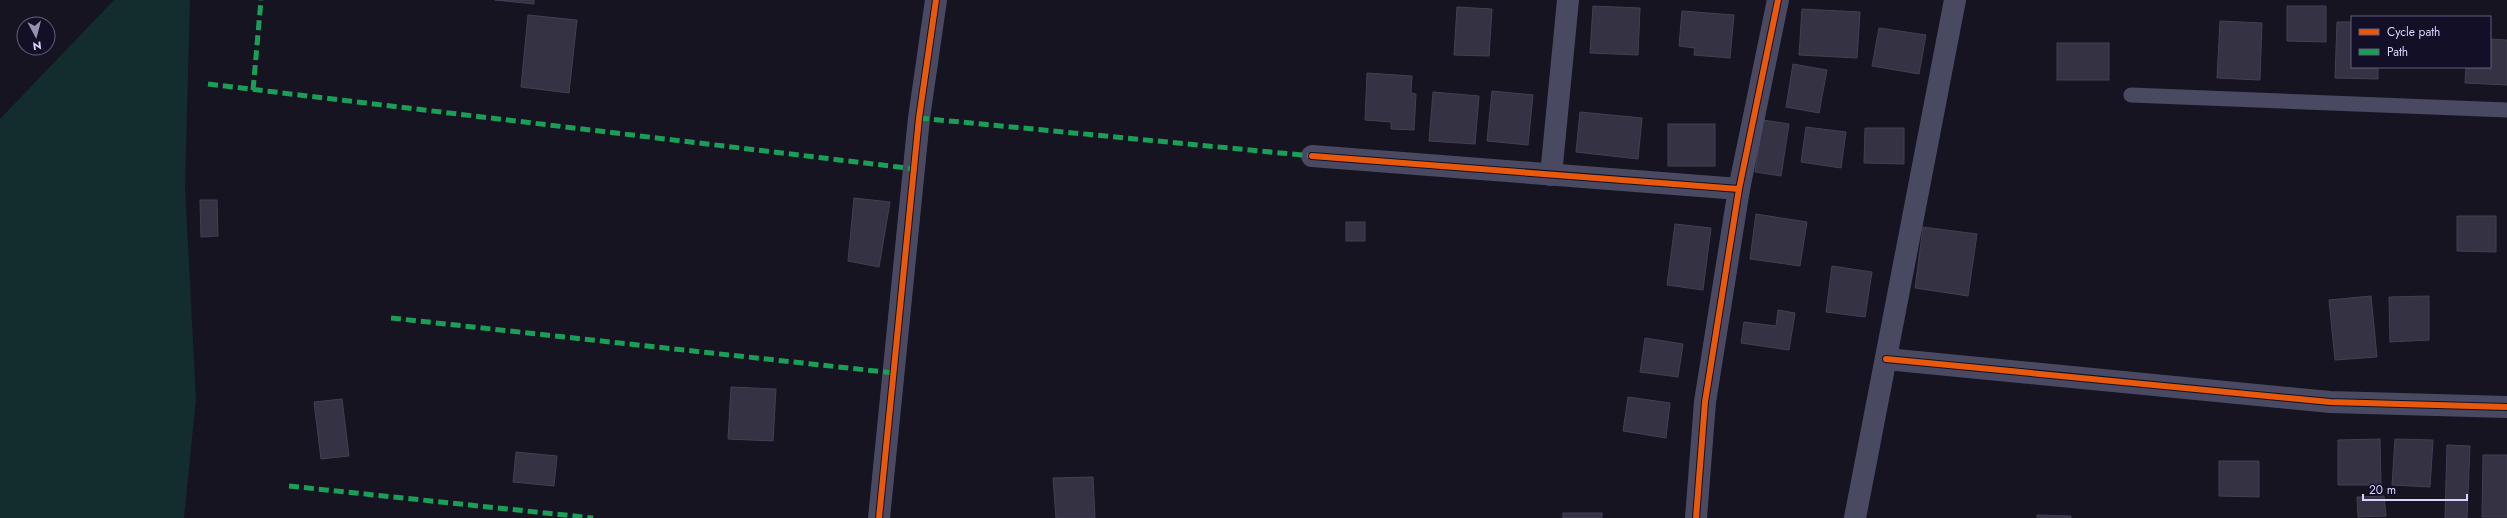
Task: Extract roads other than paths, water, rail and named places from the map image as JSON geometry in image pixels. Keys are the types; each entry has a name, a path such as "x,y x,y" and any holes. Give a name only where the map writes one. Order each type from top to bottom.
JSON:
{"street":[{"path":"879,518 920,118 936,0"},
{"path":"1552,175 1568,0"},
{"path":"1696,518 1705,402 1739,189 1778,0"},
{"path":"1855,518 1955,0"},
{"path":"1312,156 1739,189"},
{"path":"1886,359 2330,402 2507,407"}],"lane":[{"path":"2131,95 2507,110"}]}
